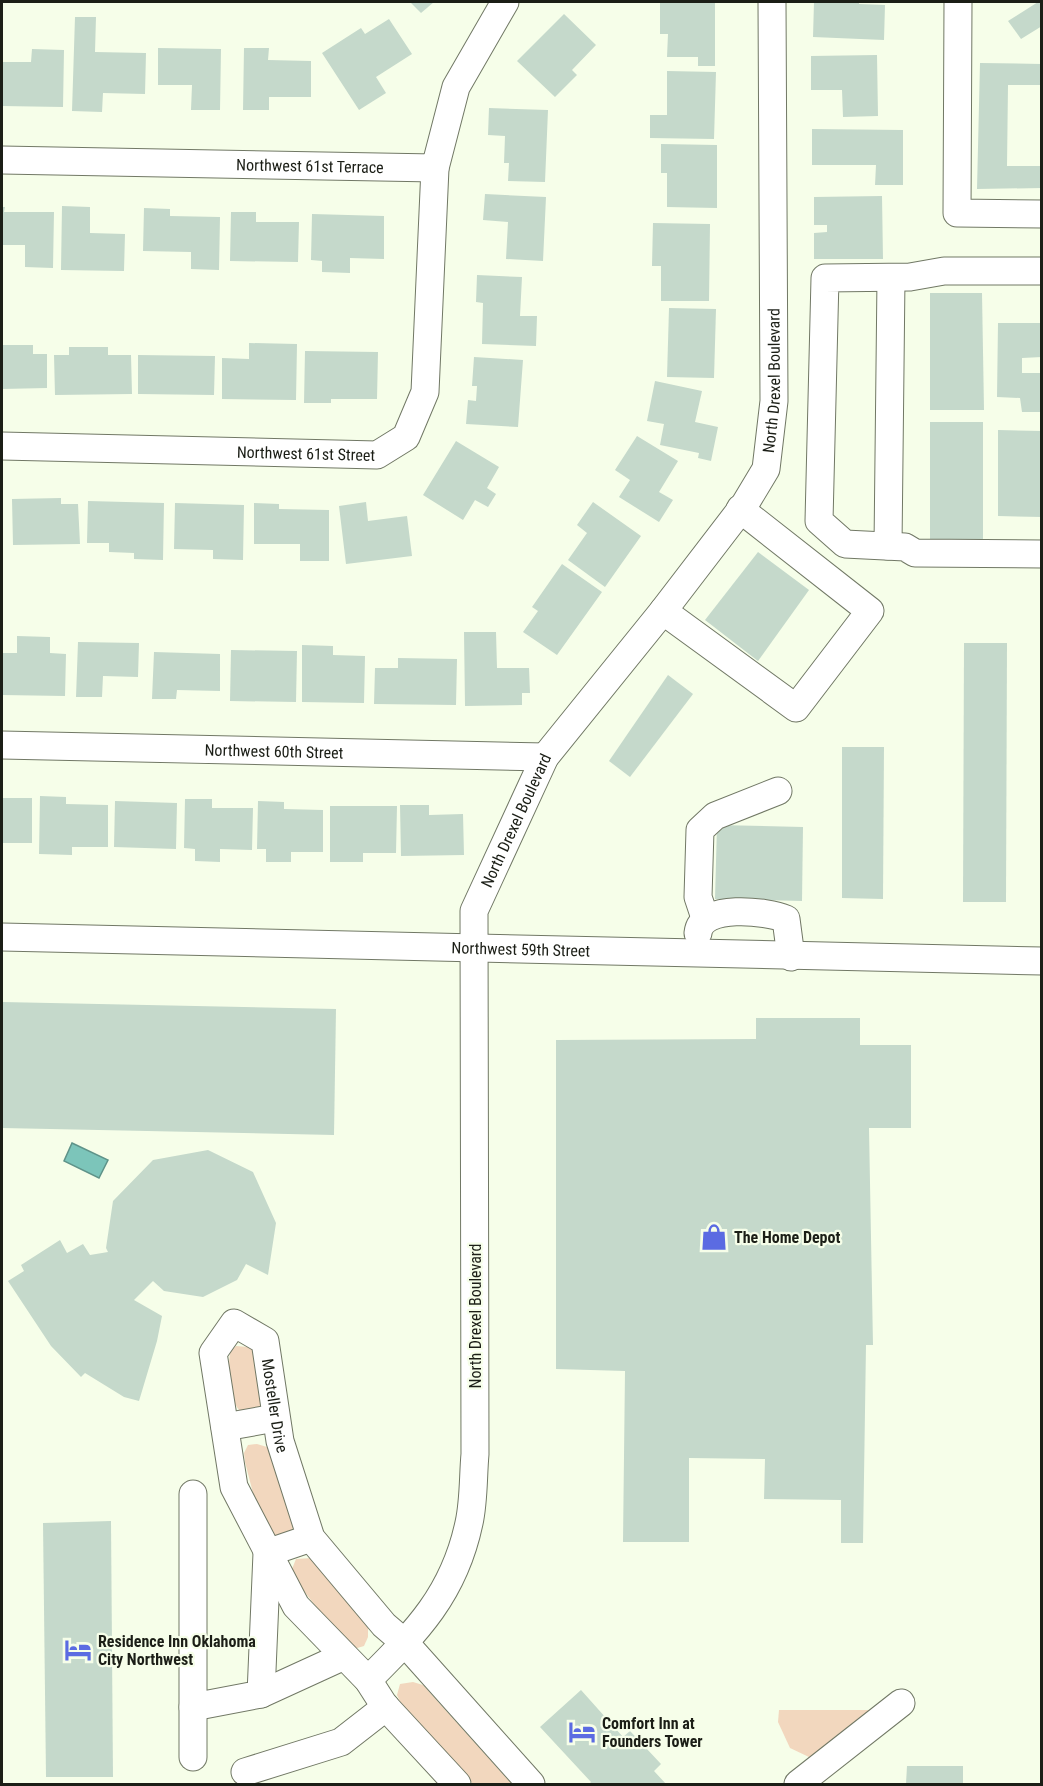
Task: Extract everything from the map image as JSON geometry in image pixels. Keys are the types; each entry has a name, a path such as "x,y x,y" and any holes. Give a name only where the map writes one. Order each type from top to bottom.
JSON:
{"street":[{"path":"435,168 456,87 505,2"},
{"name":"North Drexel Boulevard","path":"368,1680 405,1643 449,1587 470,1523 475,1454 474,911 545,757 663,611 740,509 766,469 774,401 772,2"},
{"path":"958,2 957,213 1041,214"},
{"name":"Northwest 61st Terrace","path":"2,160 435,168"},
{"name":"Northwest 61st Street","path":"2,446 377,455 406,437 424,392 435,168"},
{"path":"1041,272 944,271 891,278 825,278 819,521 845,544 905,547 915,554 1041,554"},
{"path":"888,546 891,278"},
{"path":"663,611 796,708 870,611 740,509"},
{"name":"Northwest 60th Street","path":"2,745 545,757"},
{"path":"705,918 698,897 700,830 715,816 778,791"},
{"path":"696,955 699,925 705,918 717,913 773,913 786,919 791,957"},
{"name":"Northwest 59th Street","path":"2,938 1041,961"},
{"name":"Mosteller Drive","path":"457,1785 386,1707 368,1680 296,1606 234,1487 213,1353 234,1323 265,1341 271,1368 275,1418 311,1538 384,1625 405,1643 531,1785"},
{"path":"225,1427 275,1418"},
{"path":"193,1494 193,1757"},
{"path":"261,1694 267,1553 311,1538"},
{"path":"193,1707 261,1694 344,1656"},
{"path":"798,1785 901,1703"},
{"path":"245,1772 341,1742 386,1707"}],"shaded area":[{"path":"236,1346 248,1347 255,1351 262,1407 245,1415 235,1403 230,1387 230,1352"},
{"path":"257,1444 267,1447 273,1457 295,1525 288,1536 278,1540 262,1528 245,1462 244,1453 248,1445"},
{"path":"312,1558 320,1565 368,1628 368,1637 364,1646 354,1649 346,1645 296,1581 292,1569 296,1559"},
{"path":"413,1682 423,1685 512,1784 473,1784 402,1706 397,1695 400,1684"},
{"path":"779,1710 872,1710 821,1752 809,1757 790,1748 778,1722"}],"water":[{"path":"72,1143 108,1160 99,1178 64,1161"}],"building":[{"path":"410,2 434,2 421,13"},
{"path":"660,2 715,2 715,66 698,66 698,57 667,57 668,34 660,34"},
{"path":"814,2 859,2 859,4 885,5 884,40 813,37"},
{"path":"1038,2 1042,2 1042,26 1021,39 1008,21"},
{"path":"564,14 596,45 572,70 577,75 555,97 517,61"},
{"path":"75,17 96,17 95,52 146,53 145,94 103,93 102,112 72,111"},
{"path":"389,19 412,54 376,77 386,93 359,110 322,53 361,28 365,34"},
{"path":"158,48 221,49 220,110 191,110 192,85 158,85"},
{"path":"244,48 269,48 268,60 311,61 311,97 269,97 269,110 243,110"},
{"path":"32,49 64,50 63,107 2,106 2,62 31,62"},
{"path":"877,55 878,116 843,117 842,90 811,90 811,56"},
{"path":"980,63 1042,64 1042,85 1008,85 1007,166 1042,166 1042,188 977,189"},
{"path":"667,71 716,72 714,139 650,138 650,115 667,115"},
{"path":"489,108 548,110 545,182 508,181 509,163 504,163 505,136 488,135"},
{"path":"812,129 903,130 903,185 875,185 876,165 812,165"},
{"path":"661,144 717,145 717,208 667,207 667,173 661,173"},
{"path":"485,194 546,197 543,261 506,259 508,222 483,220"},
{"path":"882,196 883,259 814,259 814,233 827,232 827,225 814,225 814,197"},
{"path":"62,206 90,207 90,233 125,234 124,271 61,270"},
{"path":"2,207 5,207 4,212 54,212 53,268 25,267 25,245 2,245"},
{"path":"144,208 170,209 170,216 220,217 219,270 191,269 191,252 143,251"},
{"path":"231,212 256,212 256,222 299,222 298,262 230,261"},
{"path":"312,214 384,216 384,259 350,258 350,273 322,272 322,261 311,260"},
{"path":"653,223 710,224 709,301 661,301 661,266 652,266"},
{"path":"477,275 522,277 520,316 537,316 536,346 482,344 483,303 476,302"},
{"path":"930,293 982,293 984,410 930,410"},
{"path":"669,308 716,309 714,378 667,377"},
{"path":"998,323 1042,323 1042,357 1022,358 1022,373 1042,373 1042,412 1022,412 1020,398 997,397"},
{"path":"249,343 297,344 296,400 222,399 222,358 249,359"},
{"path":"2,345 33,345 33,354 47,354 47,388 2,389"},
{"path":"69,347 108,347 108,355 131,355 132,394 55,395 54,355 69,355"},
{"path":"305,351 378,352 377,399 331,399 331,403 304,403"},
{"path":"138,355 215,356 214,395 138,394"},
{"path":"474,357 523,360 518,427 466,424 468,400 476,401 477,386 472,386"},
{"path":"655,381 702,391 695,422 718,427 711,461 698,458 699,453 660,445 664,424 647,421"},
{"path":"930,422 983,422 983,539 930,539"},
{"path":"998,430 1042,431 1042,517 998,516"},
{"path":"637,436 678,461 659,492 673,500 659,522 619,497 630,480 615,470"},
{"path":"456,441 499,467 487,488 496,494 488,507 475,500 463,520 423,495"},
{"path":"61,498 61,504 78,504 80,544 13,545 12,499"},
{"path":"88,501 164,503 163,560 134,559 134,553 109,552 109,543 87,543"},
{"path":"366,502 368,521 407,516 412,556 346,564 339,506"},
{"path":"593,502 641,536 605,587 568,560 587,533 577,525"},
{"path":"175,503 244,505 243,560 213,559 213,550 174,549"},
{"path":"254,503 279,504 279,509 329,510 329,561 300,561 300,544 254,544"},
{"path":"758,552 809,590 758,661 705,620"},
{"path":"562,564 602,592 557,655 523,632 538,611 532,607"},
{"path":"464,632 496,632 497,668 529,668 530,693 522,693 522,705 465,706"},
{"path":"17,636 50,637 50,653 66,654 65,696 2,695 2,653 17,653"},
{"path":"78,642 139,643 138,677 103,676 102,697 76,697"},
{"path":"964,643 1007,643 1006,902 963,902"},
{"path":"302,645 333,646 333,655 365,656 364,703 302,702"},
{"path":"231,650 297,651 296,702 230,701"},
{"path":"154,652 220,654 220,691 177,690 176,699 152,699"},
{"path":"398,658 457,659 456,705 374,704 375,668 398,668"},
{"path":"668,675 693,694 630,777 609,761"},
{"path":"842,747 884,747 883,899 842,898"},
{"path":"40,796 66,797 66,804 108,805 108,847 72,847 72,855 39,854"},
{"path":"2,798 32,798 32,843 2,843"},
{"path":"185,799 212,799 212,808 253,808 252,850 220,849 220,862 195,861 195,849 184,848"},
{"path":"115,801 177,803 176,849 114,847"},
{"path":"258,801 284,802 284,809 323,810 323,852 291,852 291,862 266,862 266,849 257,849"},
{"path":"400,805 429,805 429,815 463,814 464,855 401,856"},
{"path":"330,806 397,806 396,853 363,853 363,862 330,862"},
{"path":"717,825 803,827 802,901 715,899"},
{"path":"2,1002 336,1009 334,1135 2,1128"},
{"name":"The Home Depot","path":"756,1018 860,1018 860,1045 911,1045 911,1128 869,1128 873,1345 866,1345 863,1543 841,1543 841,1500 764,1499 765,1459 689,1458 689,1542 623,1542 625,1371 556,1369 556,1040 756,1039"},
{"path":"208,1150 253,1172 276,1223 268,1275 246,1264 237,1280 203,1297 164,1291 153,1281 134,1300 162,1316 157,1341 139,1401 124,1397 85,1373 81,1377 51,1346 8,1281 24,1271 21,1265 60,1240 67,1253 83,1244 90,1255 108,1252 106,1248 113,1201 153,1160"},
{"name":"Residence Inn Oklahoma City Northwest","path":"111,1521 113,1777 46,1777 43,1523"},
{"name":"Comfort Inn at Founders Tower","path":"581,1690 623,1737 630,1731 661,1764 654,1771 666,1784 589,1784 591,1782 540,1727"},
{"path":"907,1766 963,1766 963,1784 906,1784"}],"place":[{"name":"The Home Depot","path":"714,1237"},
{"name":"Residence Inn Oklahoma City Northwest","path":"78,1650"},
{"name":"Comfort Inn at Founders Tower","path":"582,1732"}]}
